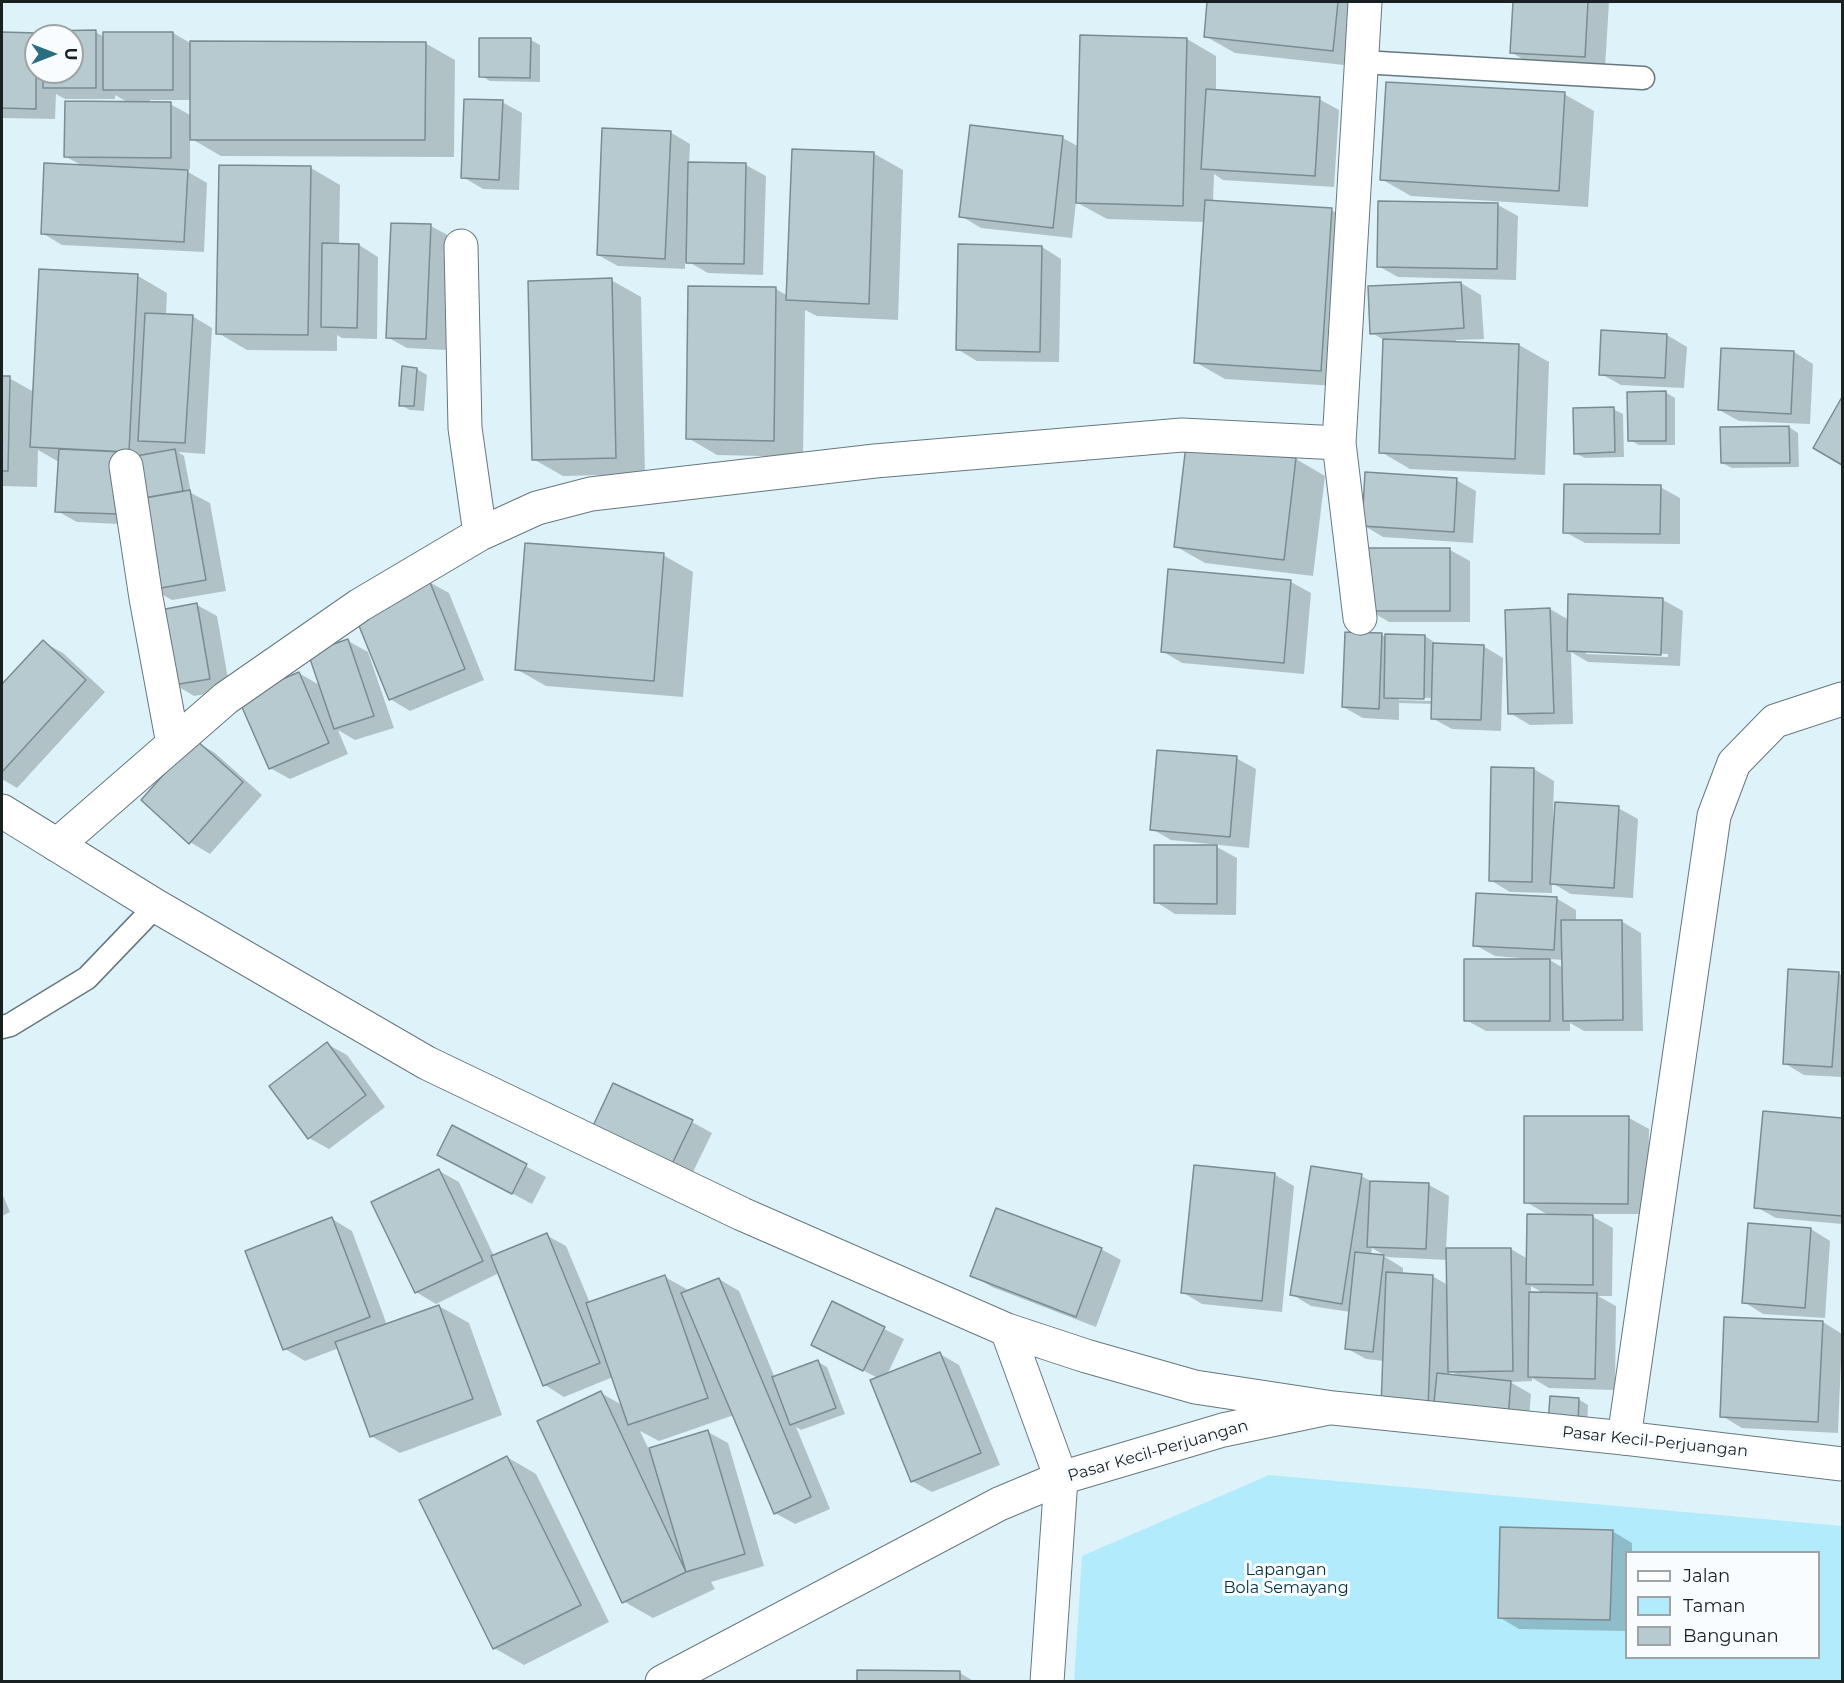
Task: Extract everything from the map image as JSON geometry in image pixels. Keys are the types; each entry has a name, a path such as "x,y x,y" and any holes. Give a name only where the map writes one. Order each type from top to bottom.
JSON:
{"street":[{"path":"1360,618 1339,443 1365,2"},
{"path":"461,246 465,428 480,534"},
{"path":"57,845 226,698 360,605 480,534 537,508 591,494 876,461 1182,435 1339,443"},
{"path":"126,466 146,598 173,744"},
{"path":"1624,1438 1714,816 1734,763 1775,721 1842,699"},
{"path":"2,812 156,906 427,1063 742,1214 1007,1330 1086,1356 1195,1387 1333,1407"},
{"path":"1007,1330 1061,1479 1047,1682"},
{"name":"Pasar Kecil-Perjuangan","path":"662,1682 999,1504 1061,1479 1223,1430 1333,1407 1842,1464"}],"lane":[{"path":"1361,62 1643,78"},
{"path":"2,1027 18,1020 87,978 156,906"}],"green space":[{"name":"Lapangan Bola Semayang","path":"1269,1475 1842,1526 1842,1681 1074,1682 1082,1556"}],"building":[{"path":"1207,2 1338,2 1333,51 1204,37"},
{"path":"1513,2 1588,2 1585,57 1510,53"},
{"path":"84,30 96,30 96,88 43,88 43,84 84,84"},
{"path":"2,32 24,33 24,84 36,84 36,109 2,108"},
{"path":"103,32 173,32 173,90 103,90"},
{"path":"1080,35 1187,38 1183,206 1076,203"},
{"path":"479,38 531,38 530,78 479,77"},
{"path":"190,41 426,42 425,140 190,140"},
{"path":"1386,82 1565,92 1559,191 1380,180"},
{"path":"1206,89 1320,97 1315,176 1201,169"},
{"path":"464,99 503,100 499,180 461,178"},
{"path":"65,101 171,102 171,158 64,157"},
{"path":"970,125 1063,136 1053,228 959,217"},
{"path":"602,128 671,131 665,259 597,255"},
{"path":"792,149 874,152 869,304 786,300"},
{"path":"688,162 746,163 744,264 686,263"},
{"path":"44,163 188,170 184,242 41,234"},
{"path":"219,165 311,166 308,335 216,334"},
{"path":"1205,200 1332,208 1321,371 1194,363"},
{"path":"1378,201 1498,203 1497,269 1377,267"},
{"path":"391,223 431,224 426,339 386,338"},
{"path":"322,243 359,244 357,328 321,327"},
{"path":"958,244 1042,246 1040,352 956,350"},
{"path":"39,269 138,274 129,452 30,447"},
{"path":"612,278 616,458 532,460 528,281"},
{"path":"1461,282 1464,328 1370,334 1368,286"},
{"path":"688,286 776,287 774,441 686,439"},
{"path":"145,313 193,315 185,443 138,441"},
{"path":"1601,330 1667,334 1665,378 1599,375"},
{"path":"1383,339 1519,344 1515,459 1379,453"},
{"path":"1721,348 1794,351 1791,414 1718,410"},
{"path":"402,366 417,368 414,406 399,406"},
{"path":"2,376 10,376 8,471 2,471"},
{"path":"1666,391 1666,441 1628,441 1627,392"},
{"path":"1842,397 1842,465 1813,448"},
{"path":"1614,407 1615,452 1574,454 1573,408"},
{"path":"1789,426 1790,463 1721,463 1720,427"},
{"path":"1186,445 1296,458 1284,560 1174,547"},
{"path":"59,449 122,452 119,514 55,512"},
{"path":"175,449 183,491 138,499 131,457"},
{"path":"1365,472 1457,478 1454,532 1362,526"},
{"path":"1564,484 1661,485 1660,534 1563,533"},
{"path":"190,490 206,580 150,590 134,500"},
{"path":"525,543 664,553 654,681 515,670"},
{"path":"1368,548 1450,548 1450,611 1368,611"},
{"path":"1168,569 1291,580 1284,663 1161,652"},
{"path":"429,580 465,669 389,700 353,611"},
{"path":"1568,594 1663,598 1661,655 1567,651"},
{"path":"197,603 210,679 173,685 160,610"},
{"path":"1550,608 1554,713 1508,714 1505,610"},
{"path":"1345,632 1382,633 1379,709 1342,707"},
{"path":"1385,634 1425,635 1424,699 1384,698"},
{"path":"348,639 374,716 334,729 308,653"},
{"path":"43,640 86,680 2,772 2,684"},
{"path":"1433,643 1484,645 1481,720 1431,719"},
{"path":"299,672 329,743 269,769 238,698"},
{"path":"195,739 243,782 189,844 141,800"},
{"path":"1157,750 1237,756 1230,837 1150,830"},
{"path":"1491,767 1534,768 1532,882 1489,881"},
{"path":"1555,802 1619,806 1614,888 1550,884"},
{"path":"1154,845 1217,845 1217,904 1154,903"},
{"path":"1476,893 1557,897 1554,950 1473,946"},
{"path":"1561,920 1622,920 1623,1020 1563,1021"},
{"path":"1464,959 1550,959 1550,1021 1464,1021"},
{"path":"1788,969 1839,972 1832,1067 1783,1064"},
{"path":"327,1042 366,1095 308,1139 269,1086"},
{"path":"613,1083 693,1120 671,1166 592,1128"},
{"path":"1763,1111 1842,1118 1842,1216 1754,1208"},
{"path":"1524,1116 1629,1116 1628,1204 1524,1203"},
{"path":"452,1125 527,1164 512,1194 437,1155"},
{"path":"1194,1165 1275,1173 1262,1301 1181,1293"},
{"path":"1311,1166 1362,1174 1342,1304 1290,1295"},
{"path":"439,1169 483,1261 415,1293 371,1202"},
{"path":"1370,1181 1429,1183 1426,1249 1367,1247"},
{"path":"996,1208 1102,1248 1076,1317 970,1276"},
{"path":"1527,1214 1593,1215 1593,1285 1526,1284"},
{"path":"332,1217 370,1317 283,1350 245,1251"},
{"path":"1748,1223 1811,1228 1805,1308 1742,1303"},
{"path":"547,1233 600,1363 543,1386 491,1256"},
{"path":"1446,1248 1511,1248 1513,1371 1448,1372"},
{"path":"1355,1252 1384,1255 1373,1352 1345,1349"},
{"path":"1386,1272 1433,1275 1428,1409 1381,1407"},
{"path":"665,1275 708,1398 628,1425 586,1303"},
{"path":"719,1278 811,1497 774,1514 681,1293"},
{"path":"1529,1292 1597,1293 1595,1379 1528,1377"},
{"path":"832,1301 885,1327 863,1371 811,1345"},
{"path":"439,1305 473,1399 370,1437 335,1342"},
{"path":"1724,1317 1823,1321 1818,1422 1720,1417"},
{"path":"940,1352 981,1453 911,1482 870,1380"},
{"path":"818,1360 836,1408 790,1425 772,1377"},
{"path":"1437,1373 1511,1381 1508,1419 1433,1412"},
{"path":"601,1391 686,1572 622,1603 537,1421"},
{"path":"1550,1396 1579,1398 1578,1425 1548,1424"},
{"path":"708,1430 745,1554 686,1572 649,1448"},
{"path":"507,1456 581,1605 493,1649 419,1500"},
{"path":"1500,1527 1613,1530 1610,1620 1498,1618"},
{"path":"857,1670 960,1671 960,1682 857,1682"}]}
